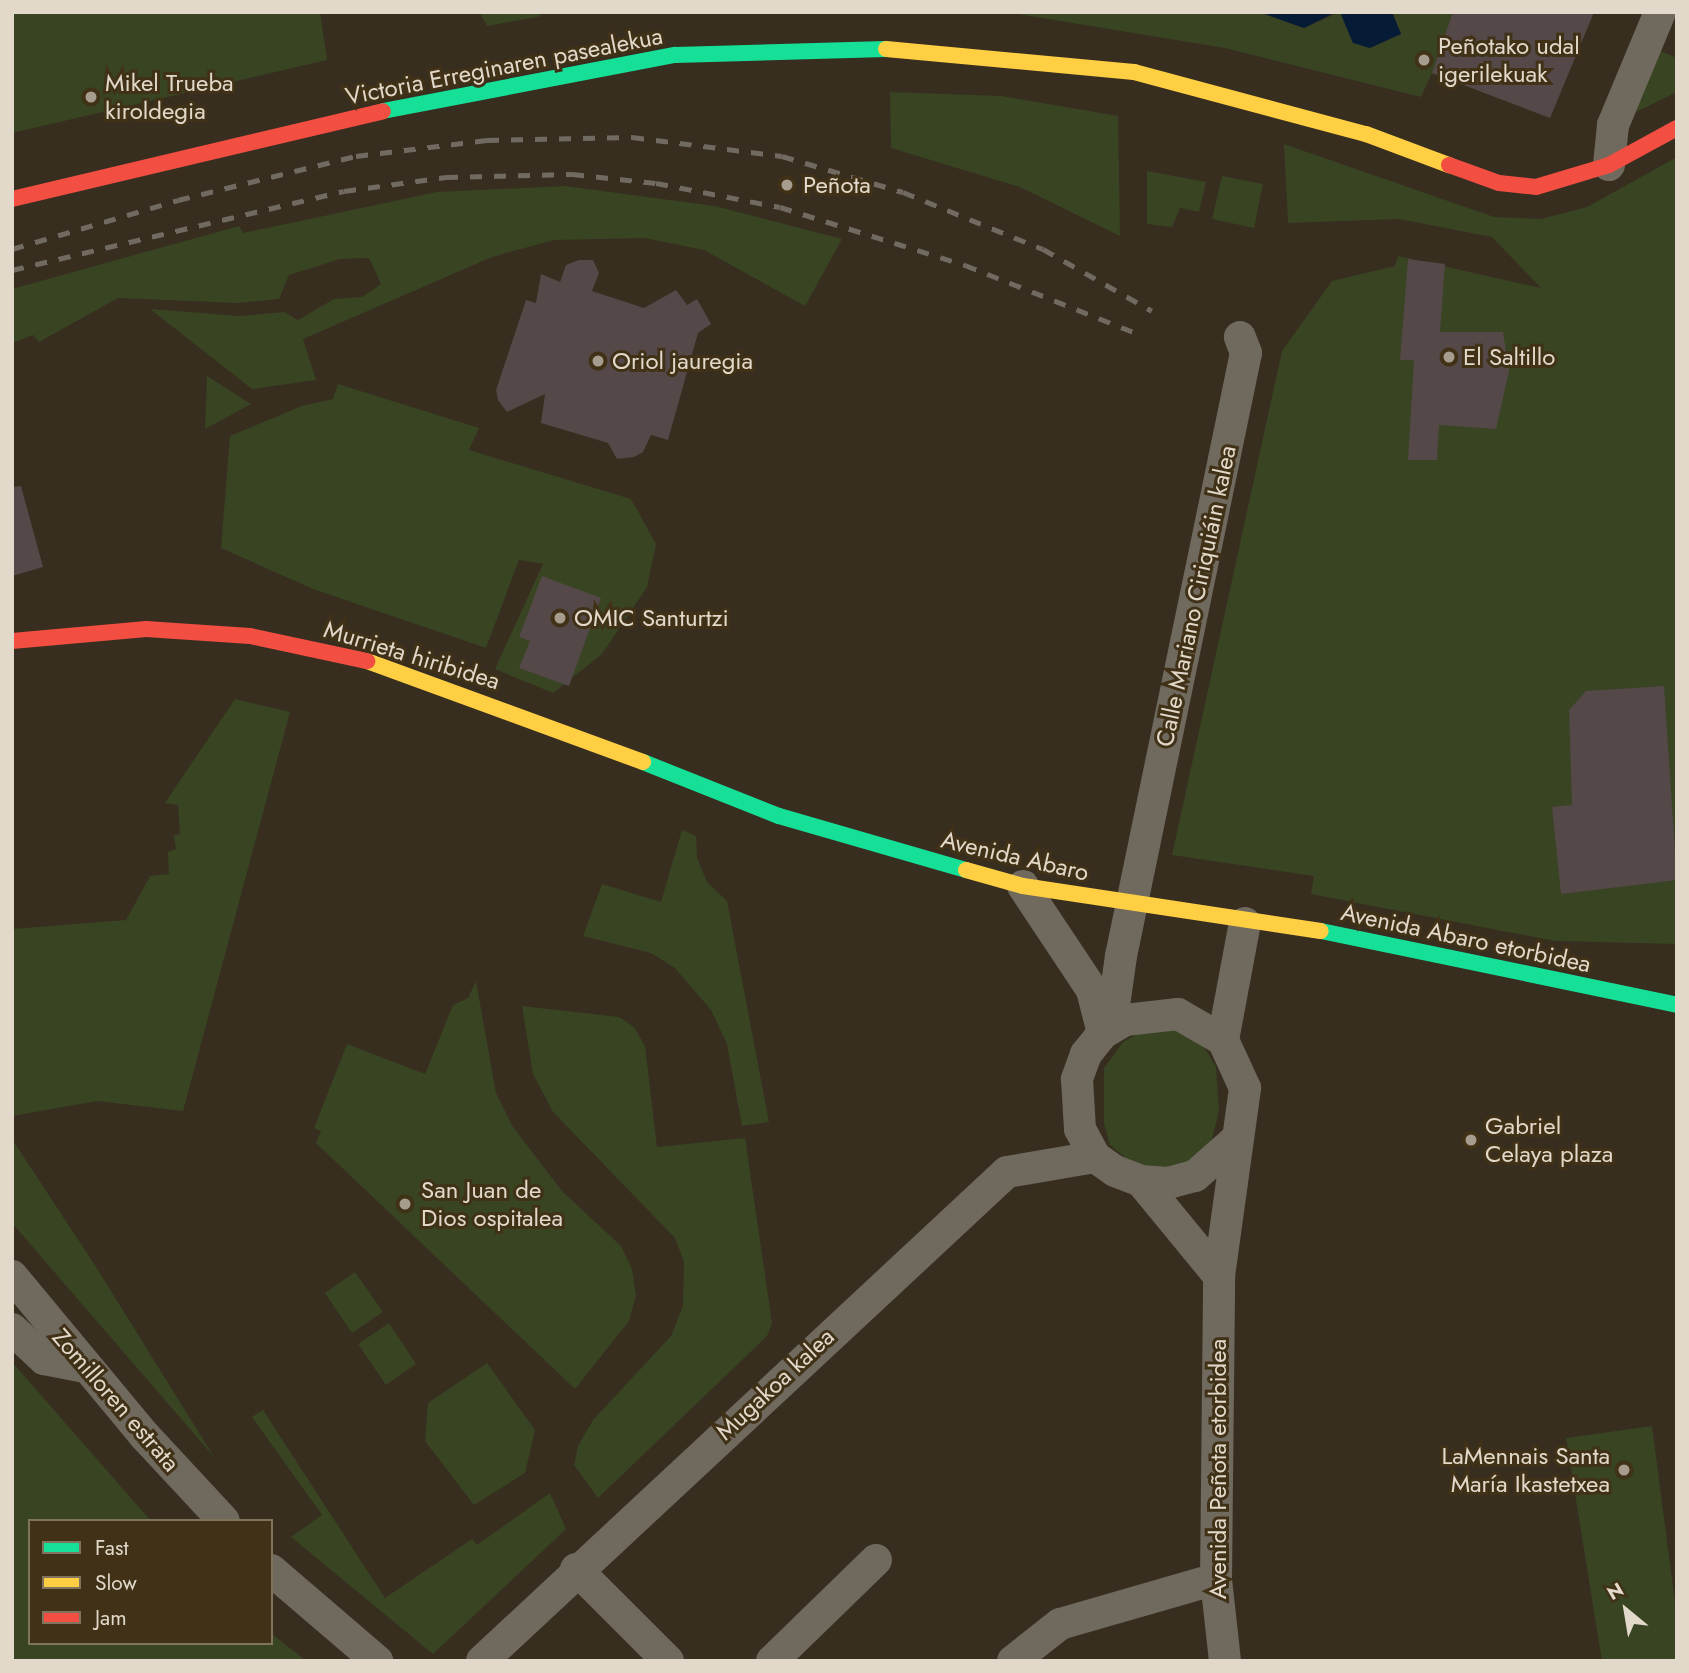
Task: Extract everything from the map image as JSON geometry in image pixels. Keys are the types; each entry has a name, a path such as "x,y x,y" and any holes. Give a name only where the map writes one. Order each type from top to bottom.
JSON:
{"street":[{"path":"1609,164 1613,125 1662,30"},
{"name":"Victoria Erreginaren pasealekua","path":"12,199 387,110 675,55 791,48 923,50 1134,72 1366,134 1499,183 1536,187 1609,164 1677,128"},
{"name":"Calle Mariano Ciriquiáin kalea","path":"1107,1030 1246,353 1240,337"},
{"name":"Murrieta hiribidea","path":"12,641 146,629 250,636 322,649 397,668 502,706 779,816"},
{"name":"Avenida Abaro","path":"779,816 1023,886 1245,923"},
{"path":"1023,886 1092,990 1107,1030"},
{"path":"1140,1181 1168,1183 1195,1176 1238,1138 1245,1088 1223,1040 1245,923"},
{"name":"Avenida Abaro etorbidea","path":"1245,923 1323,931 1677,1005"},
{"path":"1219,1276 1140,1181 1095,1157 1080,1129 1077,1079 1107,1030 1151,1013 1178,1014 1223,1040"},
{"name":"Avenida Peñota etorbidea","path":"1225,1661 1216,1579 1219,1276 1238,1138"},
{"name":"Mugakoa kalea","path":"482,1661 576,1569 1007,1172 1095,1157"},
{"name":"Zomilloren estrata","path":"12,1276 85,1367 222,1519"},
{"path":"12,1329 44,1359 85,1367"},
{"path":"772,1661 876,1560"},
{"path":"576,1569 668,1661"},
{"path":"273,1572 377,1661"},
{"path":"1013,1661 1060,1623 1216,1579"}],"green space":[{"name":"Mikel Trueba kiroldegia","path":"12,12 320,12 327,60 12,133"},
{"path":"479,12 536,12 542,16 487,26"},
{"name":"Peñotako udal igerilekuak","path":"1259,12 1304,28 1340,12 1353,43 1401,34 1392,12 1594,12 1550,118 1432,73 1421,97 1225,48 1011,13"},
{"path":"1658,50 1677,58 1677,92 1634,113"},
{"path":"890,92 1001,96 1118,116 1120,236 1020,187 891,148"},
{"path":"1284,144 1494,217 1541,219 1587,207 1677,157 1677,944 1555,941 1311,894 1314,876 1172,855 1282,351 1332,281 1395,266 1398,256 1541,288 1492,237 1399,219 1288,223"},
{"path":"1147,171 1206,182 1199,212 1180,208 1172,227 1147,224"},
{"path":"1222,176 1263,184 1254,228 1212,219"},
{"path":"565,186 715,206 842,239 805,306 704,250 645,238 554,240 492,257 303,339 316,380 252,389 150,309 240,316 284,312 298,320 334,299 362,297 381,284 369,258 340,259 289,275 279,299 237,303 118,298 39,342 33,335 12,343 12,289 239,226 243,233 437,192"},
{"path":"207,376 251,404 205,429"},
{"path":"338,384 479,428 469,450 631,499 656,544 647,587 602,654 553,693 495,669 543,564 519,560 486,648 313,589 221,548 230,436 302,406 333,399"},
{"path":"235,699 290,712 183,1111 97,1101 12,1116 12,929 126,920 150,876 169,874 168,852 176,849 174,835 180,834 178,805 165,803"},
{"path":"682,830 696,836 697,858 707,882 727,901 769,1122 742,1126 727,1044 711,1010 675,968 651,953 583,936 602,884 661,902"},
{"path":"476,981 496,1093 513,1127 562,1191 621,1246 632,1269 636,1295 629,1321 575,1389 316,1143 321,1131 314,1128 347,1044 425,1074 453,1005 468,998"},
{"path":"522,1006 619,1017 634,1027 645,1046 657,1147 745,1138 772,1323 767,1336 598,1498 574,1465 578,1446 593,1420 671,1336 683,1306 684,1262 675,1238 553,1112 533,1074"},
{"path":"1175,1029 1201,1042 1216,1067 1219,1111 1212,1139 1196,1159 1171,1171 1131,1162 1110,1145 1104,1124 1104,1068 1123,1042 1144,1030"},
{"path":"12,1139 98,1270 214,1457 12,1223"},
{"path":"355,1272 383,1312 352,1333 325,1293"},
{"path":"389,1323 416,1364 386,1385 358,1344"},
{"path":"12,1362 149,1519 28,1519 28,1645 273,1645 273,1635 306,1661 17,1661 12,1655"},
{"path":"487,1363 535,1430 525,1473 474,1505 425,1441 428,1403"},
{"path":"263,1410 385,1598 472,1539 477,1545 550,1493 566,1529 433,1654 291,1537 322,1515 252,1417"},
{"name":"LaMennais Santa María Ikastetxea","path":"1652,1426 1677,1618 1677,1661 1602,1661 1566,1438"}],"water":[{"path":"1259,12 1336,12 1304,28"},
{"path":"1340,12 1392,12 1401,34 1370,48 1353,43"}],"building":[{"path":"1453,12 1594,12 1550,118 1432,73"},
{"name":"El Saltillo","path":"1408,259 1445,264 1440,332 1503,332 1509,371 1496,429 1439,425 1437,460 1408,460 1414,360 1400,360"},
{"name":"Oriol jauregia","path":"579,260 593,260 599,273 592,291 644,308 676,290 687,305 697,299 711,324 698,333 668,440 651,435 643,452 634,457 617,459 608,443 541,423 545,394 507,412 498,400 496,390 526,300 536,303 541,274 560,282 566,265"},
{"path":"21,486 43,567 12,576 12,487"},
{"name":"OMIC Santurtzi","path":"542,576 601,598 569,686 519,668 530,641 519,637"},
{"path":"1664,686 1677,880 1561,894 1552,807 1572,805 1569,710 1586,691"}],"railway":[{"path":"12,249 178,200 356,156 487,140 632,137 782,156 903,192 1043,249 1152,311"},
{"path":"12,270 344,191 446,177 572,174 656,183 780,207 965,265 1136,333"}],"traffic: fast":[{"path":"383,111 675,55 886,49"},
{"path":"643,762 779,816 966,870"},
{"path":"1321,931 1677,1005"}],"traffic: slow":[{"path":"886,49 1134,72 1366,134 1449,165"},
{"path":"367,661 643,762"},
{"path":"966,870 1023,886 1321,931"}],"traffic: jam":[{"path":"12,199 383,111"},
{"path":"1449,165 1499,183 1536,187 1609,165 1677,128"},
{"path":"12,641 146,629 250,636 367,661"}],"place":[{"name":"Peñotako udal igerilekuak","path":"1424,60"},
{"name":"Mikel Trueba kiroldegia","path":"91,97"},
{"name":"Peñota","path":"787,185"},
{"name":"El Saltillo","path":"1449,357"},
{"name":"Oriol jauregia","path":"598,361"},
{"name":"OMIC Santurtzi","path":"560,618"},
{"name":"Gabriel Celaya plaza","path":"1471,1140"},
{"name":"San Juan de Dios ospitalea","path":"405,1204"},
{"name":"LaMennais Santa María Ikastetxea","path":"1624,1470"}]}
